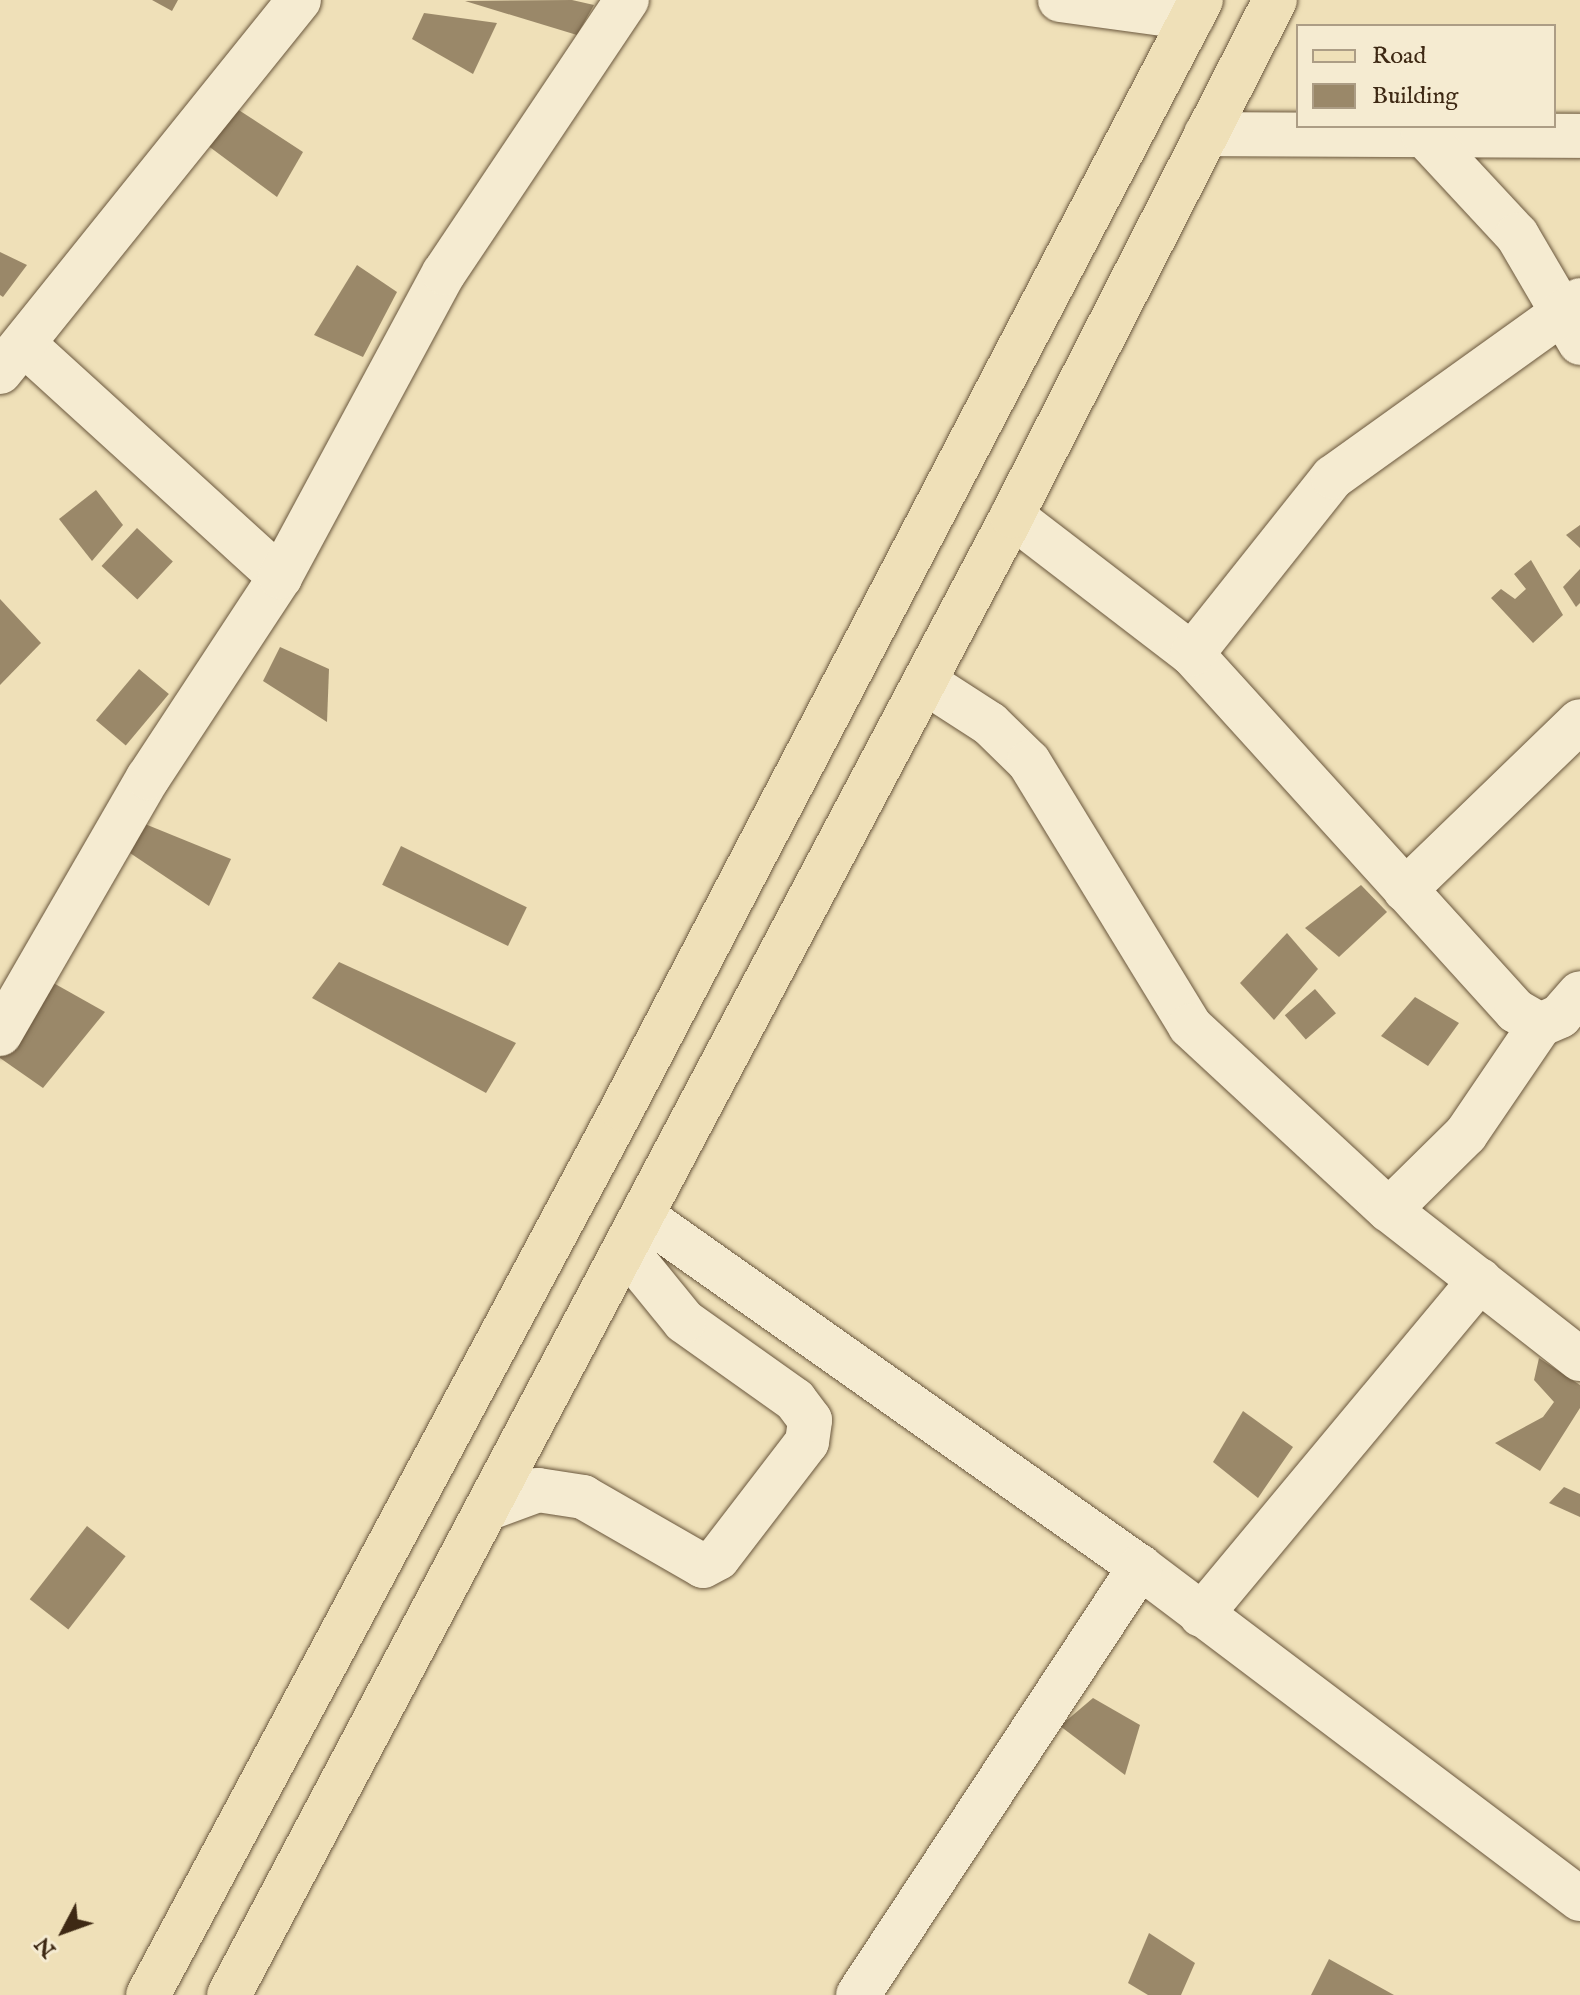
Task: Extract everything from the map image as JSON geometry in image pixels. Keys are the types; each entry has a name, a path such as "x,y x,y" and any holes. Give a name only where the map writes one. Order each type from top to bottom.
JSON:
{"main road":[{"path":"229,1995 925,682 1275,0"},
{"path":"148,1995 615,1124 1196,9"}],"street":[{"path":"280,577 12,358 299,0"},
{"path":"0,1034 148,778 280,577 444,273 627,0"},
{"path":"1060,0 1196,9"},
{"path":"1206,134 1580,136"},
{"path":"1192,654 1333,477 1575,319 1517,235 1423,134"},
{"path":"1012,516 1192,654 1516,1011 1540,1025"},
{"path":"925,682 990,724 1029,762 1190,1026 1389,1210 1580,1359"},
{"path":"1405,890 1580,721"},
{"path":"1389,1210 1466,1134 1540,1025 1560,1016 1580,993"},
{"path":"489,1508 538,1490 583,1497 703,1566 718,1558 807,1442 810,1420 795,1400 684,1321 635,1234"},
{"path":"635,1234 1140,1567 1580,1899"},
{"path":"1201,1615 1480,1280"},
{"path":"858,1995 1140,1567"}],"building":[{"path":"152,0 178,0 172,11"},
{"path":"572,0 594,5 577,35 465,1"},
{"path":"424,13 497,23 473,74 412,39"},
{"path":"231,105 303,152 277,197 207,145"},
{"path":"0,252 27,265 3,297 0,295"},
{"path":"357,265 397,292 363,357 314,335"},
{"path":"96,490 123,525 92,561 59,519"},
{"path":"1580,525 1580,548 1566,535"},
{"path":"137,528 173,561 137,599 102,566"},
{"path":"1531,560 1563,615 1533,643 1491,598 1501,589 1515,599 1526,589 1514,574"},
{"path":"1580,569 1580,603 1576,607 1563,587"},
{"path":"0,599 41,643 0,685"},
{"path":"280,647 329,669 327,722 263,681"},
{"path":"139,669 169,694 126,745 96,720"},
{"path":"145,824 231,859 209,906 130,853"},
{"path":"401,846 527,907 508,946 382,885"},
{"path":"1361,885 1387,912 1339,957 1305,928"},
{"path":"1287,933 1318,969 1274,1020 1240,983"},
{"path":"339,962 516,1043 486,1093 312,998"},
{"path":"41,976 105,1012 43,1088 0,1058 0,1044"},
{"path":"1315,989 1336,1013 1306,1039 1285,1015"},
{"path":"1415,997 1459,1023 1428,1066 1381,1036"},
{"path":"1539,1358 1580,1385 1580,1408 1540,1471 1495,1443 1543,1417 1554,1402 1534,1380"},
{"path":"1243,1411 1293,1447 1258,1498 1213,1462"},
{"path":"1564,1487 1580,1494 1580,1517 1549,1503"},
{"path":"87,1526 126,1556 68,1629 30,1599"},
{"path":"1093,1698 1140,1725 1125,1775 1060,1726"},
{"path":"1149,1933 1195,1963 1181,1995 1148,1995 1128,1983"},
{"path":"1329,1959 1394,1995 1311,1995"}]}
